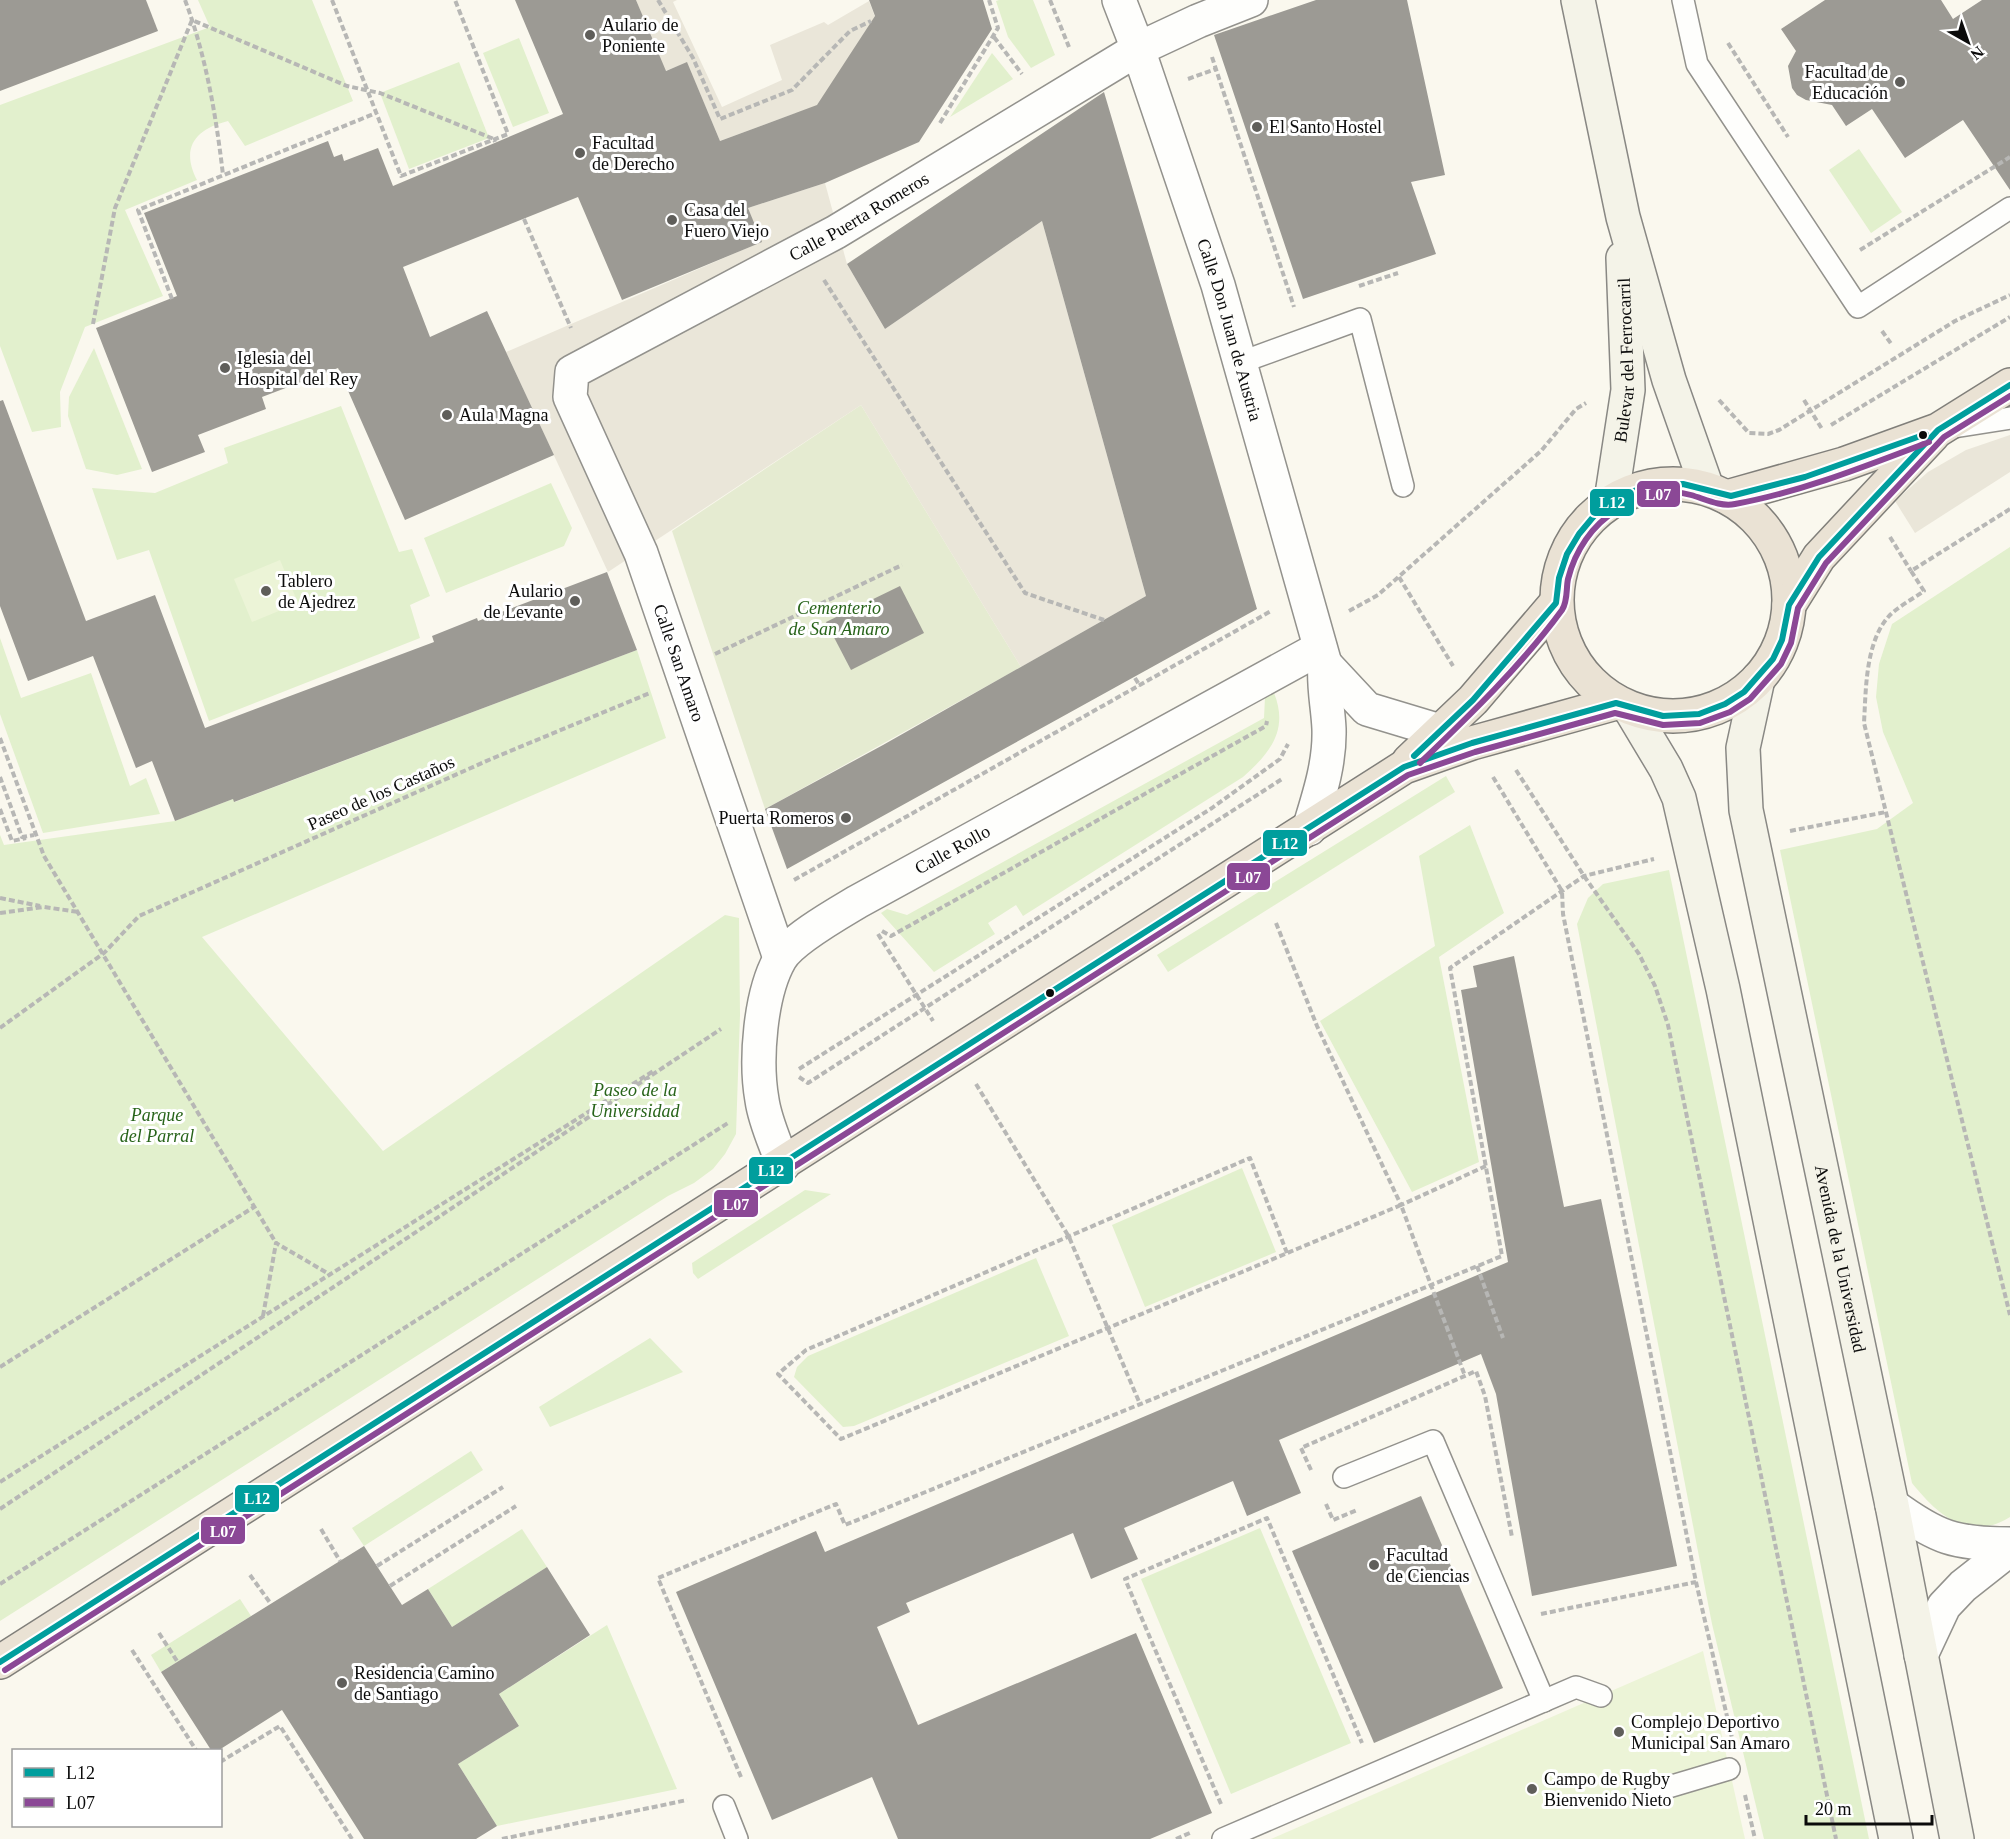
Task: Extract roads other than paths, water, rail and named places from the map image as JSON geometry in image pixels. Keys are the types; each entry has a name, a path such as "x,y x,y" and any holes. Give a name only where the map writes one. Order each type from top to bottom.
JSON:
{"highway":[{"path":"1717,492 1751,514 1770,535 1784,567 1789,605 1782,640 1773,659 1758,679 1725,704 1699,714 1663,716 1623,706 1587,679 1572,661 1560,633 1556,603 1556,588 1566,552 1585,523 1611,501 1641,488 1664,484 1717,492 1844,464 1938,430 2010,385"},
{"path":"1789,605 1819,557 1938,430"},
{"path":"0,1662 1404,767 1473,700 1556,603"},
{"path":"1404,767 1495,736 1623,706"}],"main road":[{"name":"Bulevar del Ferrocarril","path":"1578,0 1623,217 1669,380 1717,492"},
{"name":"Bulevar del Ferrocarril","path":"1611,501 1628,390 1625,355 1623,217"},
{"name":"Avenida de la Universidad","path":"1758,679 1743,748 1746,810 1892,1505 1957,1839"},
{"path":"1623,706 1666,769 1679,798 1723,989 1896,1839"}],"street":[{"name":"Calle Don Juan de Austria","path":"1119,0 1138,49 1218,285 1323,688 1329,728 1327,767 1309,829"},
{"name":"Calle Puerta Romeros","path":"580,369 804,249 900,194 1138,49 1251,0"},
{"name":"Calle San Amaro","path":"580,369 570,397 641,553 780,958"},
{"name":"Calle Don Juan de Austria","path":"1312,642 1367,709 1440,731"},
{"name":"Calle Rollo","path":"780,958 818,925 857,902 1281,683 1312,642"},
{"path":"780,958 769,990 762,1023 759,1059 762,1101 783,1165"},
{"path":"1892,1505 1920,1526 1947,1539 1977,1544 2010,1544"},
{"path":"1921,1655 1944,1606 1963,1586 2010,1549"}],"lane":[{"path":"1683,0 1697,64 1858,307 2010,208"},
{"path":"1239,363 1360,319 1403,486"},
{"path":"1938,430 2010,418"},
{"path":"1344,1477 1433,1441 1544,1701"},
{"path":"1222,1839 1576,1688 1601,1696"},
{"path":"1645,1794 1729,1769"},
{"path":"724,1806 737,1839"}],"place":[{"name":"Aulario de Poniente","path":"590,35"},
{"name":"Facultad de Educación","path":"1900,82"},
{"name":"El Santo Hostel","path":"1257,127"},
{"name":"Facultad de Derecho","path":"580,153"},
{"name":"Casa del Fuero Viejo","path":"672,220"},
{"name":"Iglesia del Hospital del Rey","path":"225,368"},
{"name":"Aula Magna","path":"447,415"},
{"name":"Tablero de Ajedrez","path":"266,591"},
{"name":"Aulario de Levante","path":"575,601"},
{"name":"Puerta Romeros","path":"846,818"},
{"name":"Facultad de Ciencias","path":"1374,1565"},
{"name":"Residencia Camino de Santiago","path":"342,1683"},
{"name":"Complejo Deportivo Municipal San Amaro","path":"1619,1732"},
{"name":"Campo de Rugby Bienvenido Nieto","path":"1532,1789"}],"park label":[{"name":"Cementerio de San Amaro","path":"839,618"},
{"name":"Paseo de la Universidad","path":"635,1100"},
{"name":"Parque del Parral","path":"157,1125"}]}
